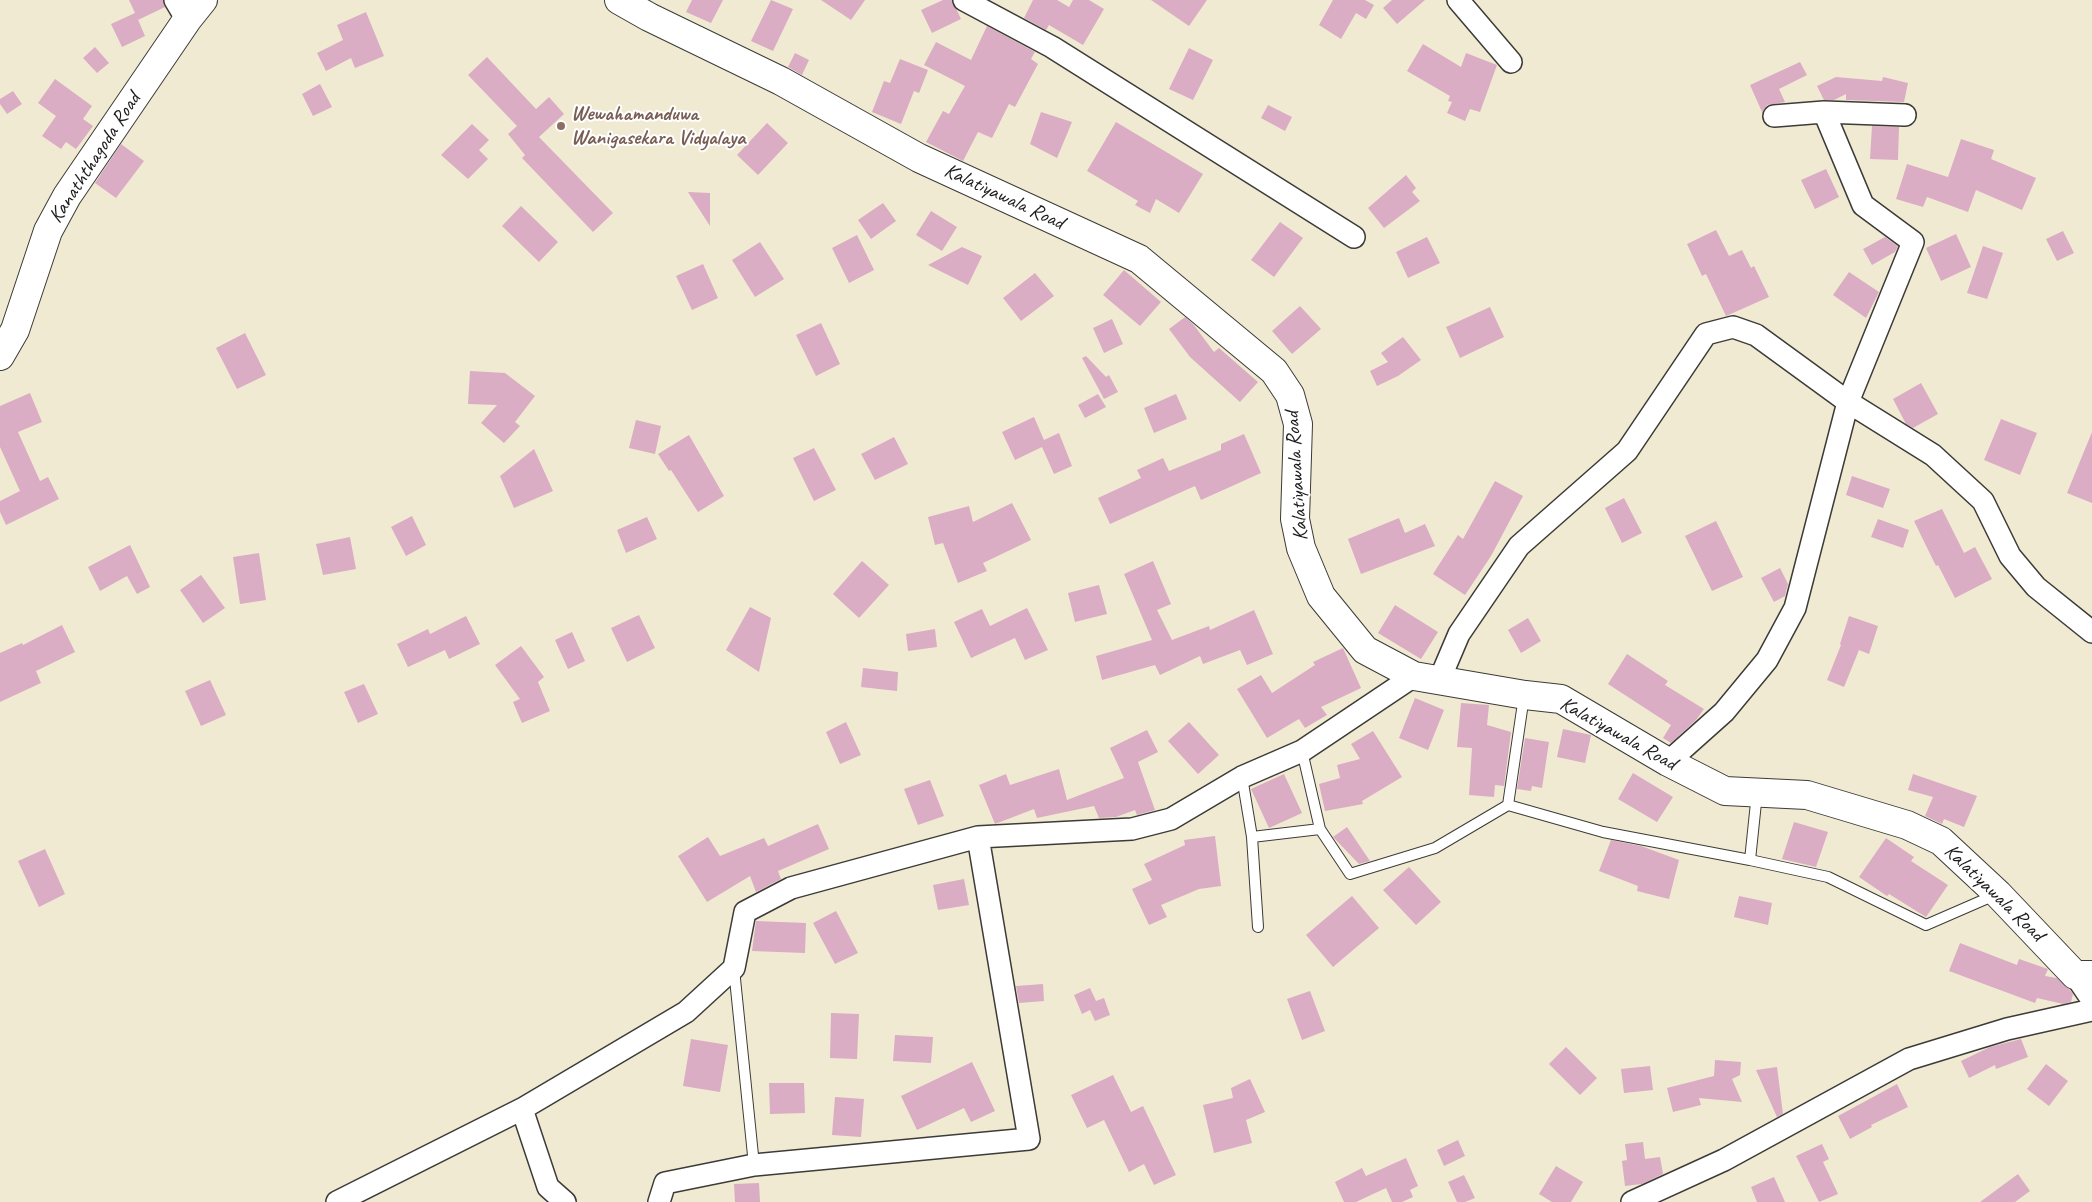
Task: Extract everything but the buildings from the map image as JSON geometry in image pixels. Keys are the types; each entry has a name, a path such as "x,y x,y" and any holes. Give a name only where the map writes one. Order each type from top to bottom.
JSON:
{"street":[{"name":"Kalatiyawala Road","path":"620,0 649,17 781,81 920,158 1139,259 1274,371 1290,394 1298,424 1295,519 1301,548 1321,596 1365,650 1426,679 1561,699 1668,762 1726,791 1807,795 1907,825 1941,841 2084,975"},
{"path":"964,0 1052,47 1354,237"},
{"path":"1458,0 1511,62"},
{"name":"Kanaththagoda Road","path":"0,356 15,330 48,231 67,196 188,7"},
{"path":"1774,116 1824,112 1905,115"},
{"path":"1668,762 1724,712 1767,660 1795,608 1848,402 1913,242 1863,205 1824,112"},
{"path":"337,1202 522,1109 686,1012 734,968 745,912 791,888 978,837 1132,829 1171,819 1242,777 1302,751 1426,679 1519,546 1627,451 1706,334 1733,327 1756,335 1848,402 1933,455 1983,501 2010,556 2036,587 2092,632"},
{"path":"659,1202 665,1183 754,1165 1029,1138 978,837"},
{"path":"2084,975 2092,1000"},
{"path":"1632,1202 1724,1160 1909,1059 2007,1030 2092,1010"},
{"path":"522,1109 548,1187 565,1202"}],"lane":[{"path":"1508,805 1524,695"},
{"path":"1302,751 1320,829 1350,874 1435,848 1508,805 1603,832 1828,877 1926,925 1998,894"},
{"path":"1242,777 1252,837 1258,927"},
{"path":"1750,860 1757,792"},
{"path":"1252,837 1320,829"},
{"path":"734,968 754,1165"}],"place":[{"name":"Wewahamanduwa Wanigasekara Vidyalaya","path":"561,126"}]}
